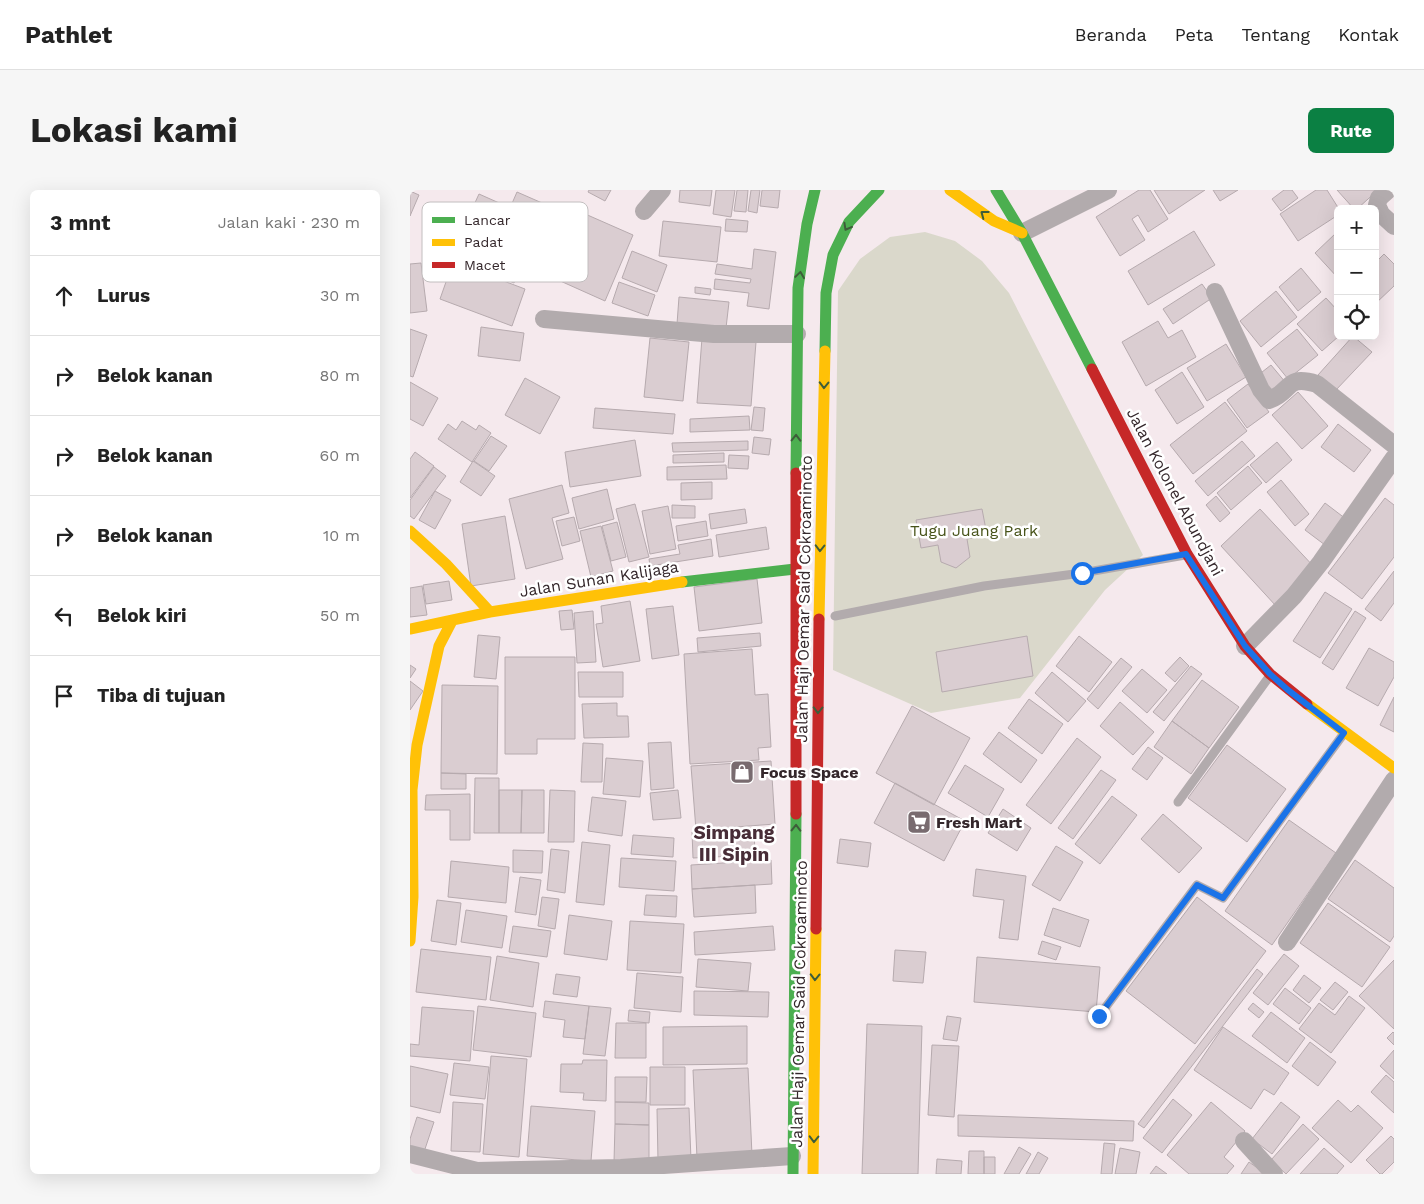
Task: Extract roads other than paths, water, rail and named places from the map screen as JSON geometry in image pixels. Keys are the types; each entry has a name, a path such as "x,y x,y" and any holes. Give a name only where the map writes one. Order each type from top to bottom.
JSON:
{"main road":[{"name":"Jalan Haji Oemar Said Cokroaminoto","path":"793,1174 798,288 807,224 815,190"},
{"name":"Jalan Haji Oemar Said Cokroaminoto","path":"813,1174 819,607 826,293 833,255 850,222 879,190"},
{"path":"950,190 994,221 1022,233"},
{"name":"Jalan Kolonel Abundjani","path":"996,190 1022,233 1186,554 1245,646 1270,674 1344,733 1394,768"},
{"path":"410,531 446,564 490,612"},
{"name":"Jalan Sunan Kalijaga","path":"410,628 490,612 691,581 795,569"},
{"path":"410,942 413,897 412,790 416,745 439,646 452,621"}],"street":[{"path":"644,211 662,190"},
{"path":"1022,233 1108,190"},
{"path":"1388,190 1379,198 1377,205 1381,214 1394,226"},
{"path":"1216,292 1261,390 1269,400 1276,398 1292,383 1302,379 1317,384 1394,445"},
{"path":"544,319 714,334 798,334"},
{"path":"1245,646 1300,590 1394,458"},
{"path":"1288,942 1394,780"},
{"path":"1244,1141 1274,1174"},
{"path":"410,1154 477,1172 621,1168 792,1156"}],"lane":[{"path":"835,616 984,586 1082,573 1186,554"},
{"path":"1178,802 1270,674"},
{"path":"1099,1016 1197,885 1223,898 1344,733"}],"place":[{"name":"Focus Space","path":"742,772"},
{"name":"Fresh Mart","path":"919,822"}],"district":[{"name":"Simpang III Sipin","path":"734,843"}],"park label":[{"name":"Tugu Juang Park","path":"974,530"}]}
